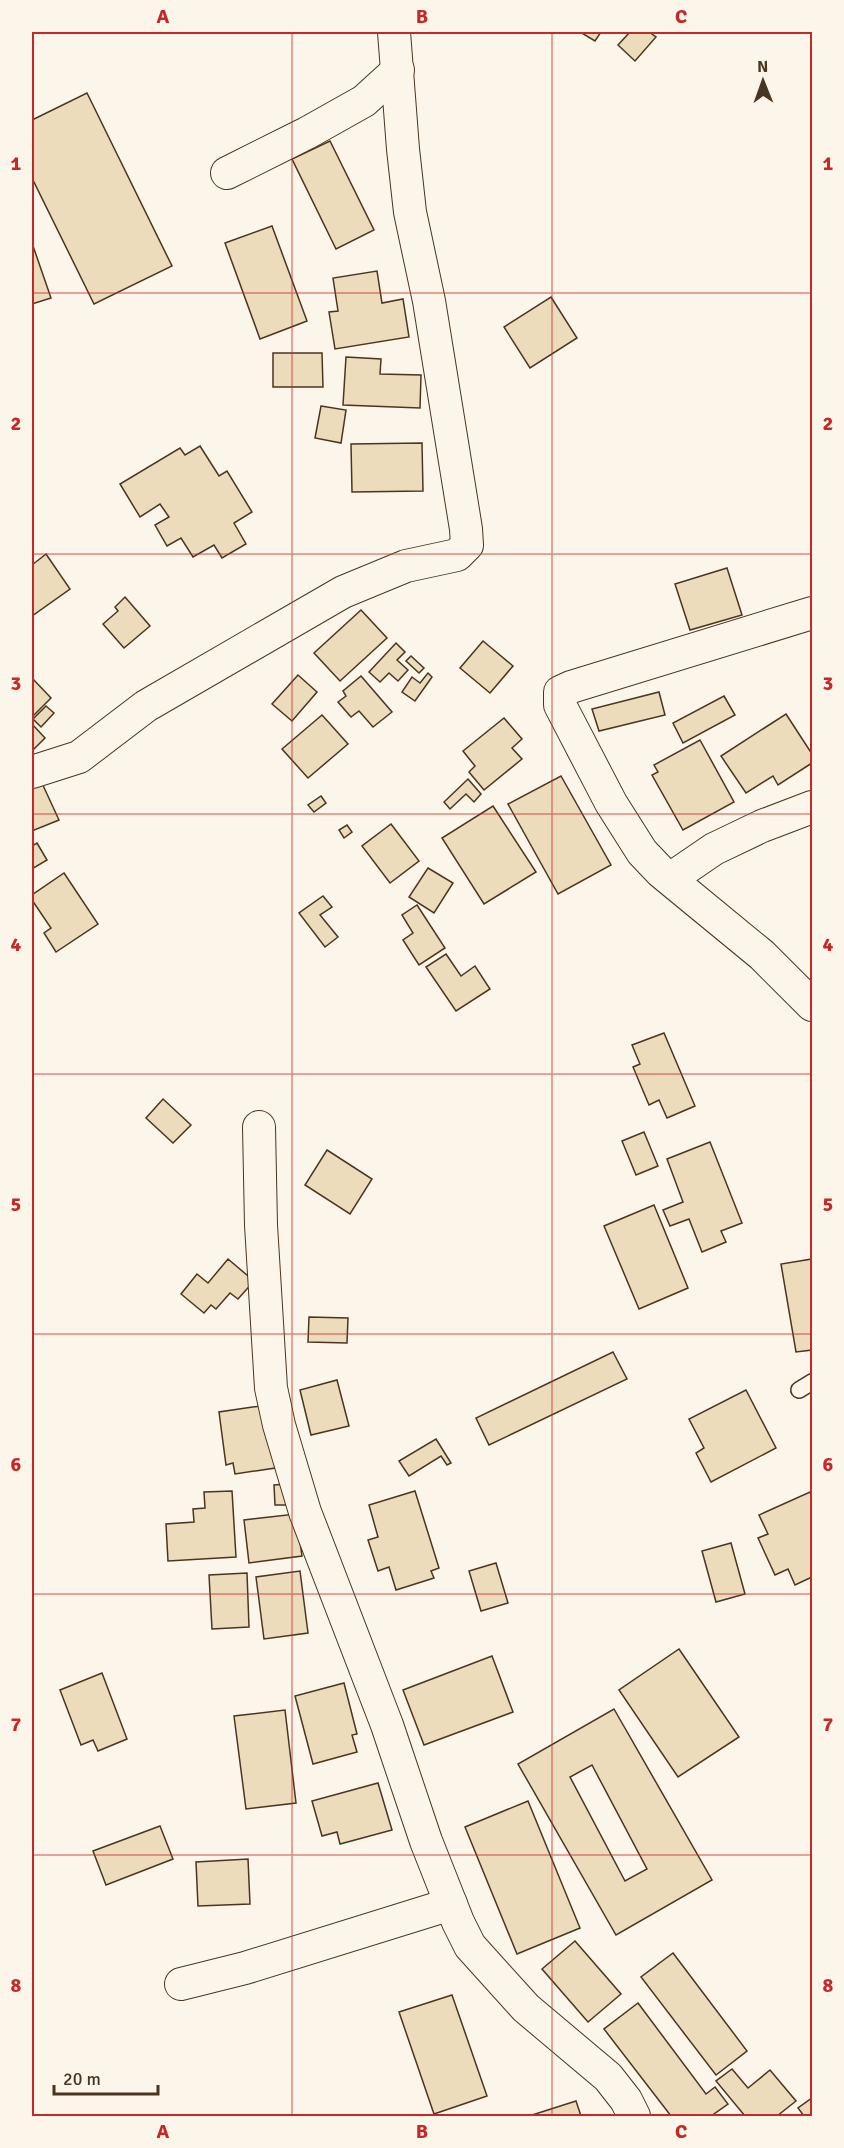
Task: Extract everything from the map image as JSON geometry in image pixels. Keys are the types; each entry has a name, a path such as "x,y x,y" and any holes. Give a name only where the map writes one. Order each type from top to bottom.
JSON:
{"street":[{"path":"32,772 79,757 146,706 343,592 406,566 457,555 467,545 431,312 410,212 394,32"},
{"path":"227,173 307,133 364,101 398,70"},
{"path":"813,613 560,692 560,705 610,803 642,852 670,879 762,955 813,1005"},
{"path":"670,879 714,849 762,826 813,807"},
{"path":"259,1126 261,1225 271,1388 279,1425 305,1512 387,1725 426,1841 470,1946 526,2008 608,2077 626,2100 634,2116"},
{"path":"181,1984 244,1968 451,1904"}],"lane":[{"path":"799,1390 813,1382"}],"building":[{"path":"580,32 601,32 595,41"},
{"path":"630,32 649,32 656,37 635,61 618,45"},
{"path":"87,93 172,266 94,304 32,178 32,120"},
{"path":"330,141 374,230 336,249 292,159"},
{"path":"272,226 307,321 260,339 225,243"},
{"path":"32,243 51,298 32,304"},
{"path":"377,271 382,303 403,299 409,337 335,349 329,312 338,311 333,278"},
{"path":"551,297 577,338 530,368 504,327"},
{"path":"273,353 322,353 323,387 273,387"},
{"path":"346,357 381,359 380,374 421,375 420,408 343,405"},
{"path":"321,406 346,410 341,443 315,438"},
{"path":"422,443 423,491 352,492 351,444"},
{"path":"200,446 219,476 227,471 252,512 234,523 246,544 222,558 214,545 193,557 181,538 167,546 155,525 169,517 160,504 140,517 120,484 180,448 185,455"},
{"path":"46,554 70,589 32,616 32,565"},
{"path":"727,568 742,615 690,630 675,584"},
{"path":"125,597 150,626 124,648 103,624 118,611 115,607"},
{"path":"361,610 387,638 340,681 314,653"},
{"path":"483,641 513,666 490,693 460,668"},
{"path":"396,643 405,652 397,660 408,670 398,681 389,673 380,682 369,672"},
{"path":"411,656 424,668 419,673 406,661"},
{"path":"428,673 432,677 415,701 402,692 412,677 420,683"},
{"path":"298,675 317,692 292,721 272,704"},
{"path":"361,676 392,712 373,727 359,711 351,717 338,702 346,696 343,691"},
{"path":"32,678 51,698 32,717"},
{"path":"659,692 665,715 599,731 592,709"},
{"path":"724,696 735,715 683,743 673,723"},
{"path":"46,706 54,713 41,727 33,719"},
{"path":"786,714 812,754 812,763 778,785 773,776 746,793 721,756"},
{"path":"322,715 348,744 308,778 282,749"},
{"path":"504,718 522,739 512,748 522,759 484,790 469,772 475,766 463,751"},
{"path":"32,724 45,738 32,751"},
{"path":"700,740 734,802 683,830 652,775 658,772 654,765"},
{"path":"561,776 611,865 558,894 508,804"},
{"path":"468,779 481,794 474,802 466,794 450,809 444,802"},
{"path":"41,781 59,820 32,831 32,786"},
{"path":"321,796 326,803 314,812 308,805"},
{"path":"493,806 536,872 484,904 442,838"},
{"path":"391,824 419,861 390,883 362,846"},
{"path":"347,825 352,832 344,838 339,830"},
{"path":"37,843 47,860 32,869 32,846"},
{"path":"428,868 453,883 434,913 409,897"},
{"path":"64,873 98,924 56,952 44,933 51,928 32,900 32,895"},
{"path":"323,896 332,907 320,915 338,937 325,947 299,913"},
{"path":"417,905 445,948 419,965 403,940 413,933 402,915"},
{"path":"446,954 461,976 475,966 490,989 456,1011 426,967"},
{"path":"664,1033 695,1106 667,1118 659,1100 649,1105 633,1067 640,1064 632,1045"},
{"path":"163,1099 191,1125 173,1143 146,1118"},
{"path":"644,1132 658,1166 636,1175 622,1141"},
{"path":"710,1142 742,1223 721,1231 726,1242 702,1252 689,1219 670,1226 663,1210 683,1202 667,1159"},
{"path":"327,1150 372,1179 350,1214 305,1185"},
{"path":"654,1205 688,1288 639,1309 604,1226"},
{"path":"228,1259 254,1281 238,1299 230,1293 216,1309 211,1305 204,1313 181,1294 197,1274 208,1283"},
{"path":"812,1259 812,1350 796,1352 781,1264"},
{"path":"309,1317 348,1318 347,1343 308,1342"},
{"path":"613,1352 627,1379 489,1445 476,1418"},
{"path":"337,1380 349,1426 311,1435 300,1390"},
{"path":"746,1390 776,1448 711,1482 696,1453 704,1448 689,1419"},
{"path":"267,1405 275,1468 235,1474 233,1463 226,1465 219,1412"},
{"path":"436,1439 451,1463 447,1465 441,1456 409,1476 399,1461"},
{"path":"286,1484 288,1505 275,1505 274,1485"},
{"path":"232,1491 236,1557 168,1561 166,1524 194,1522 193,1509 205,1508 204,1492"},
{"path":"415,1491 439,1568 431,1571 434,1578 396,1590 389,1567 378,1571 368,1540 378,1537 369,1505"},
{"path":"810,1492 812,1498 812,1577 795,1585 788,1569 775,1575 758,1538 768,1534 759,1515"},
{"path":"296,1514 302,1556 249,1563 244,1520"},
{"path":"731,1543 745,1594 716,1602 702,1551"},
{"path":"496,1563 508,1603 481,1611 469,1571"},
{"path":"300,1571 308,1633 264,1639 256,1577"},
{"path":"247,1573 249,1627 212,1629 209,1575"},
{"path":"679,1649 739,1737 678,1777 619,1690"},
{"path":"492,1656 513,1712 424,1745 403,1690"},
{"path":"102,1673 127,1739 98,1751 93,1740 81,1745 60,1690"},
{"path":"344,1683 357,1734 352,1735 357,1752 313,1764 295,1696"},
{"path":"614,1709 712,1880 616,1935 518,1764","holes":["592,1765 647,1869 625,1881 570,1777"]},
{"path":"285,1710 296,1803 246,1809 234,1716"},
{"path":"378,1783 392,1830 340,1844 337,1832 322,1836 312,1801"},
{"path":"528,1801 580,1928 517,1954 465,1827"},
{"path":"160,1826 173,1859 106,1885 93,1851"},
{"path":"248,1859 250,1904 198,1906 196,1862"},
{"path":"575,1941 621,1994 588,2022 542,1969"},
{"path":"673,1953 747,2051 716,2075 641,1977"},
{"path":"452,1995 487,2096 434,2114 399,2012"},
{"path":"638,2003 706,2094 715,2087 728,2104 711,2116 671,2116 604,2029"},
{"path":"732,2069 748,2088 770,2070 796,2101 777,2116 745,2116 716,2081"},
{"path":"812,2098 812,2116 804,2116 798,2108"},
{"path":"576,2101 581,2116 529,2116"}]}
